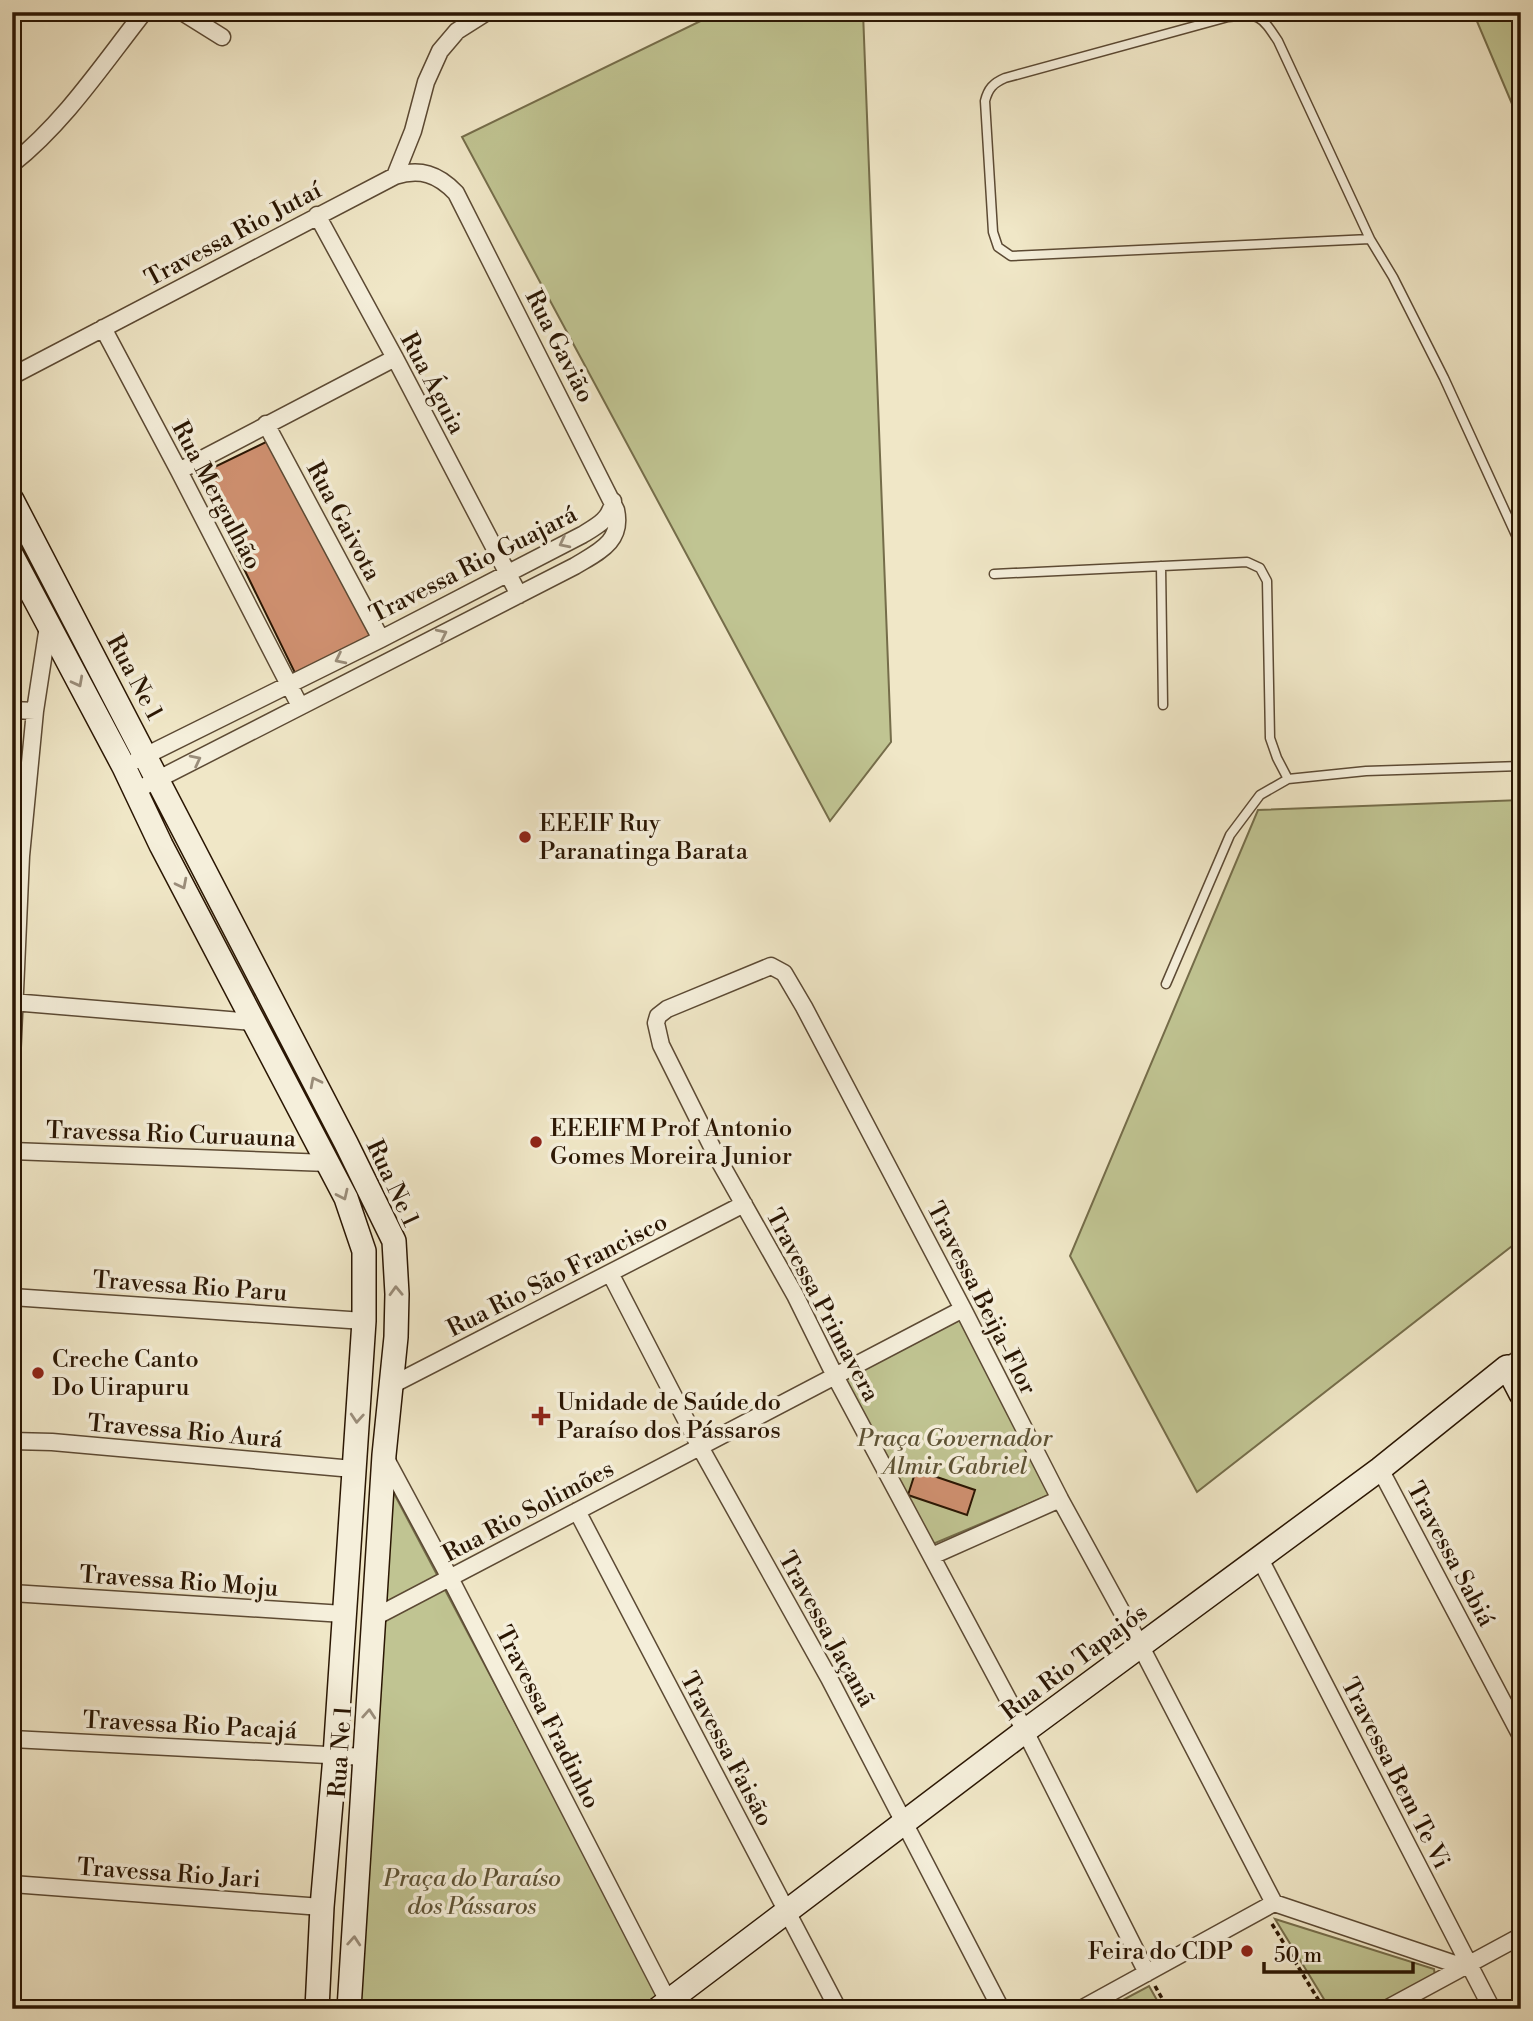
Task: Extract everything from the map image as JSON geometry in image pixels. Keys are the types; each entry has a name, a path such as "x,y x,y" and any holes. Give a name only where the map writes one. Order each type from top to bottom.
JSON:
{"street":[{"path":"12,164 35,145 62,116 144,12"},
{"path":"182,12 222,37"},
{"path":"395,176 413,131 426,82 440,51 457,31 487,12"},
{"name":"Travessa Rio Jutaí","path":"12,376 395,176 414,171 436,178 456,193 467,212"},
{"name":"Rua Gavião","path":"467,212 612,501"},
{"name":"Rua Águia","path":"317,215 519,595"},
{"name":"Rua Mergulhão","path":"103,328 300,706"},
{"path":"179,471 395,358"},
{"name":"Rua Gaivota","path":"266,424 385,636 400,654"},
{"name":"Rua Ne 1","path":"12,500 340,1131 394,1241 397,1294 395,1344 384,1455 349,2009"},
{"name":"Travessa Rio Guajará","path":"124,767 598,525 610,514 612,501"},
{"name":"Travessa Rio Guajará","path":"135,791 599,552 615,534 619,522 612,501"},
{"name":"Rua Ne 1","path":"12,556 346,1198 364,1251 363,1331 317,2009"},
{"path":"12,1059 17,856 48,625"},
{"path":"12,710 35,711"},
{"name":"Travessa Beija-Flor","path":"682,1002 771,966 784,973 963,1309 1060,1499 1140,1645 1269,1907"},
{"path":"14,1002 253,1022"},
{"name":"Travessa Primavera","path":"682,1002 658,1016 656,1023 661,1045 717,1157 795,1295 835,1376 1025,1731 1147,1972"},
{"name":"Travessa Rio Curuauna","path":"12,1151 328,1163"},
{"name":"Rua Rio São Francisco","path":"390,1386 744,1204"},
{"name":"Travessa Jaçanã","path":"610,1273 699,1447 829,1678 1001,2009"},
{"name":"Travessa Rio Paru","path":"12,1297 363,1331"},
{"name":"Rua Rio Solimões","path":"375,1617 963,1309"},
{"path":"363,1331 395,1344"},
{"path":"1514,1362 1521,1394"},
{"name":"Rua Rio Tapajós","path":"663,2005 1140,1645 1380,1469 1514,1362"},
{"name":"Travessa Rio Aurá","path":"12,1441 52,1442 354,1469"},
{"name":"Travessa Fradinho","path":"384,1455 450,1578 663,2005"},
{"name":"Travessa Sabiá","path":"1380,1469 1521,1736"},
{"path":"932,1556 1060,1499"},
{"name":"Travessa Faisão","path":"577,1511 838,2009"},
{"name":"Travessa Bem Te Vi","path":"1259,1557 1466,1966 1492,2009"},
{"name":"Travessa Rio Moju","path":"12,1593 344,1614"},
{"name":"Travessa Rio Pacajá","path":"12,1739 366,1757"},
{"name":"Travessa Rio Jari","path":"12,1884 322,1907"},
{"path":"1081,2009 1269,1907 1466,1966"},
{"path":"1386,2009 1521,1936"}],"lane":[{"path":"1370,239 1011,256 1003,253 993,232 985,101 987,93 996,82 1005,78 1228,17 1252,15 1264,21 1278,41 1370,239 1393,277 1444,378 1518,534 1521,546"},
{"path":"995,575 1247,562 1260,568 1267,581 1270,737 1277,758 1289,779"},
{"path":"1161,566 1163,705"},
{"path":"1166,984 1230,835 1260,795 1289,779 1366,771 1521,766"}],"path":[{"path":"1269,1907 1324,2009"},
{"path":"1147,1972 1168,2009"}],"green space":[{"path":"719,12 863,12 891,742 830,821 462,137"},
{"path":"1473,12 1521,12 1521,125"},
{"path":"1521,800 1521,1239 1197,1492 1070,1256 1258,810"},
{"name":"Praça Governador Almir Gabriel","path":"961,1307 999,1383 1038,1437 1054,1493 921,1549 832,1378"},
{"name":"Praça do Paraíso dos Pássaros","path":"389,1484 660,1996 642,2009 345,2009"},
{"path":"1275,1919 1434,1969 1435,1976 1368,2009 1330,2009"},
{"path":"1149,1986 1162,2009 1106,2009"}],"building":[{"path":"268,441 372,635 296,675 198,475"},
{"path":"916,1470 975,1490 967,1515 908,1495"}],"place":[{"name":"EEEIF Ruy Paranatinga Barata","path":"525,837"},
{"name":"EEEIFM Prof Antonio Gomes Moreira Junior","path":"536,1142"},
{"name":"Creche Canto Do Uirapuru","path":"38,1373"},
{"name":"Unidade de Saúde do Paraíso dos Pássaros","path":"541,1416"},
{"name":"Feira do CDP","path":"1247,1951"}]}
